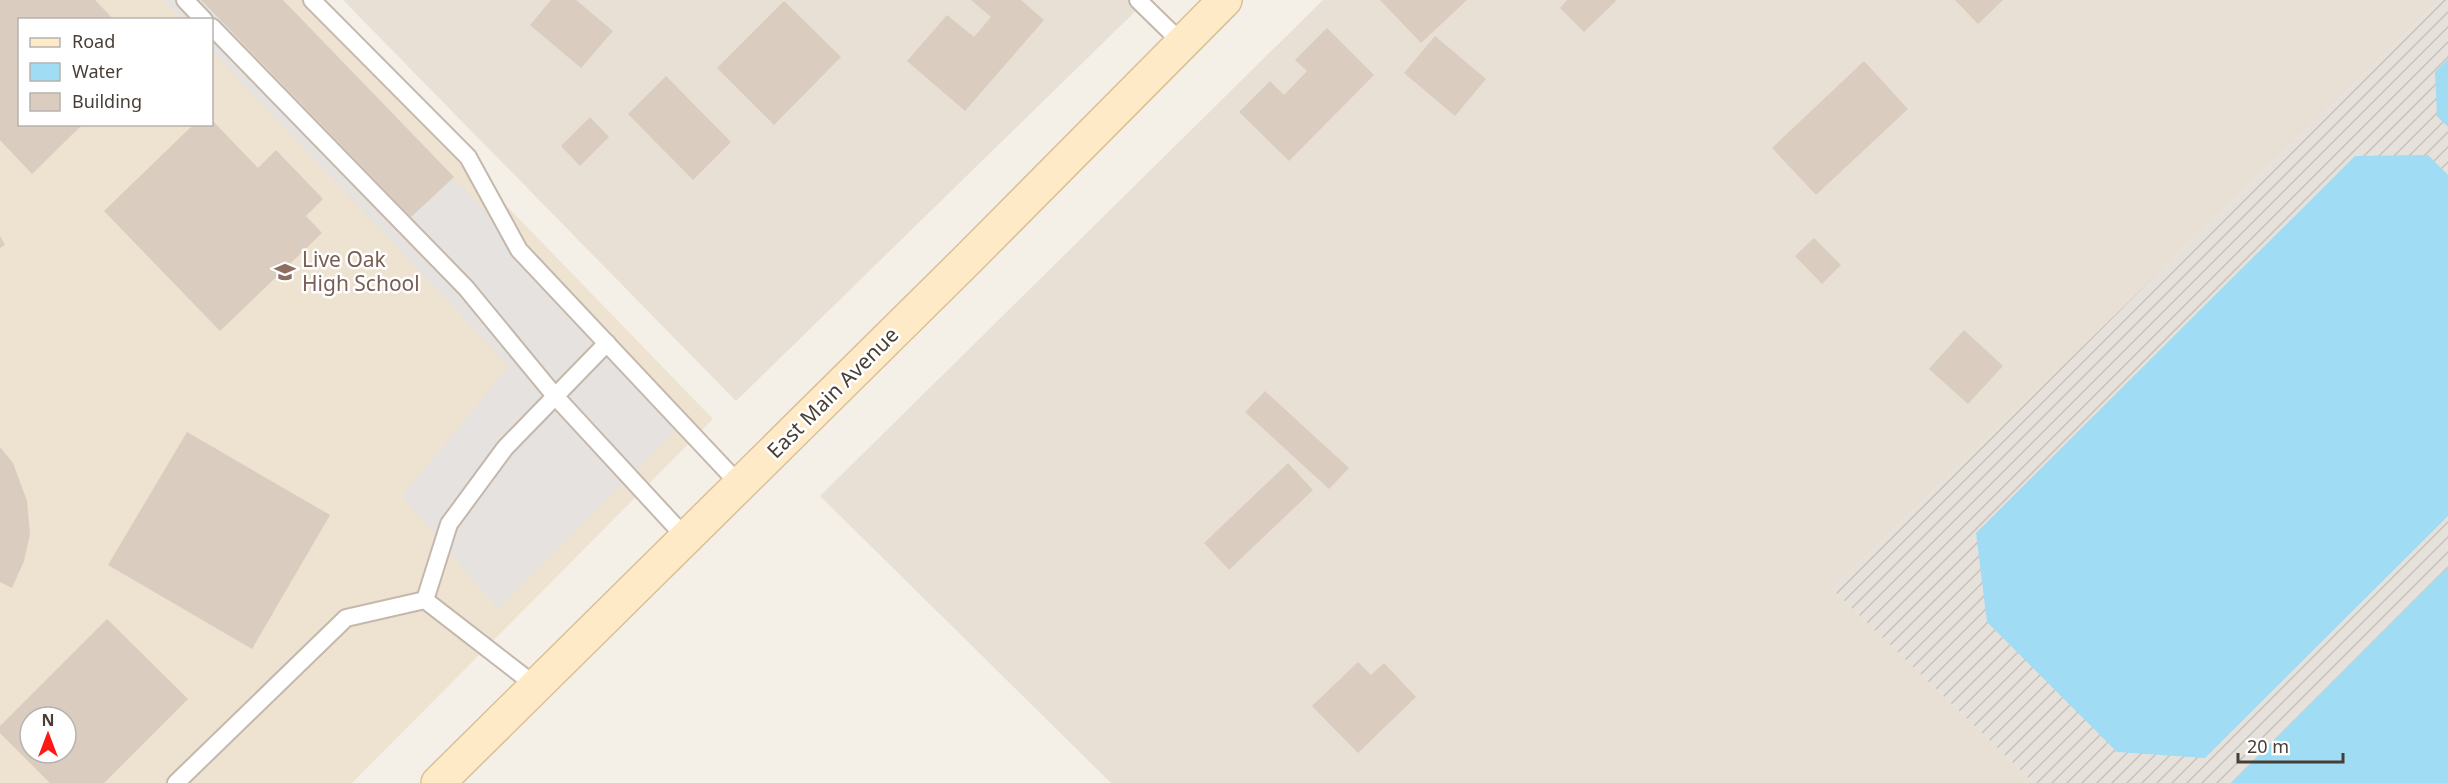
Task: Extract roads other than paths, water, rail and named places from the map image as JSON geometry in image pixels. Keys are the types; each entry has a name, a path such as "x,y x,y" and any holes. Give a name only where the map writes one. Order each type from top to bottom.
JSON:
{"street":[{"name":"East Main Avenue","path":"438,783 1225,0"}],"lane":[{"path":"185,0 202,18"},
{"path":"312,0 468,157 519,250 740,484"},
{"path":"1138,0 1182,43"},
{"path":"213,28 466,288 555,396 686,538"},
{"path":"425,600 449,524 506,448 607,342"},
{"path":"425,600 536,686"},
{"path":"176,783 346,618 425,600"}],"water":[{"path":"2448,59 2448,127 2437,116 2435,72"},
{"path":"2428,155 2448,175 2448,516 2205,758 2117,752 1987,622 1976,533 2355,156"},
{"path":"2448,567 2448,783 2231,783"}],"place":[{"name":"Live Oak High School","path":"285,272"}]}
